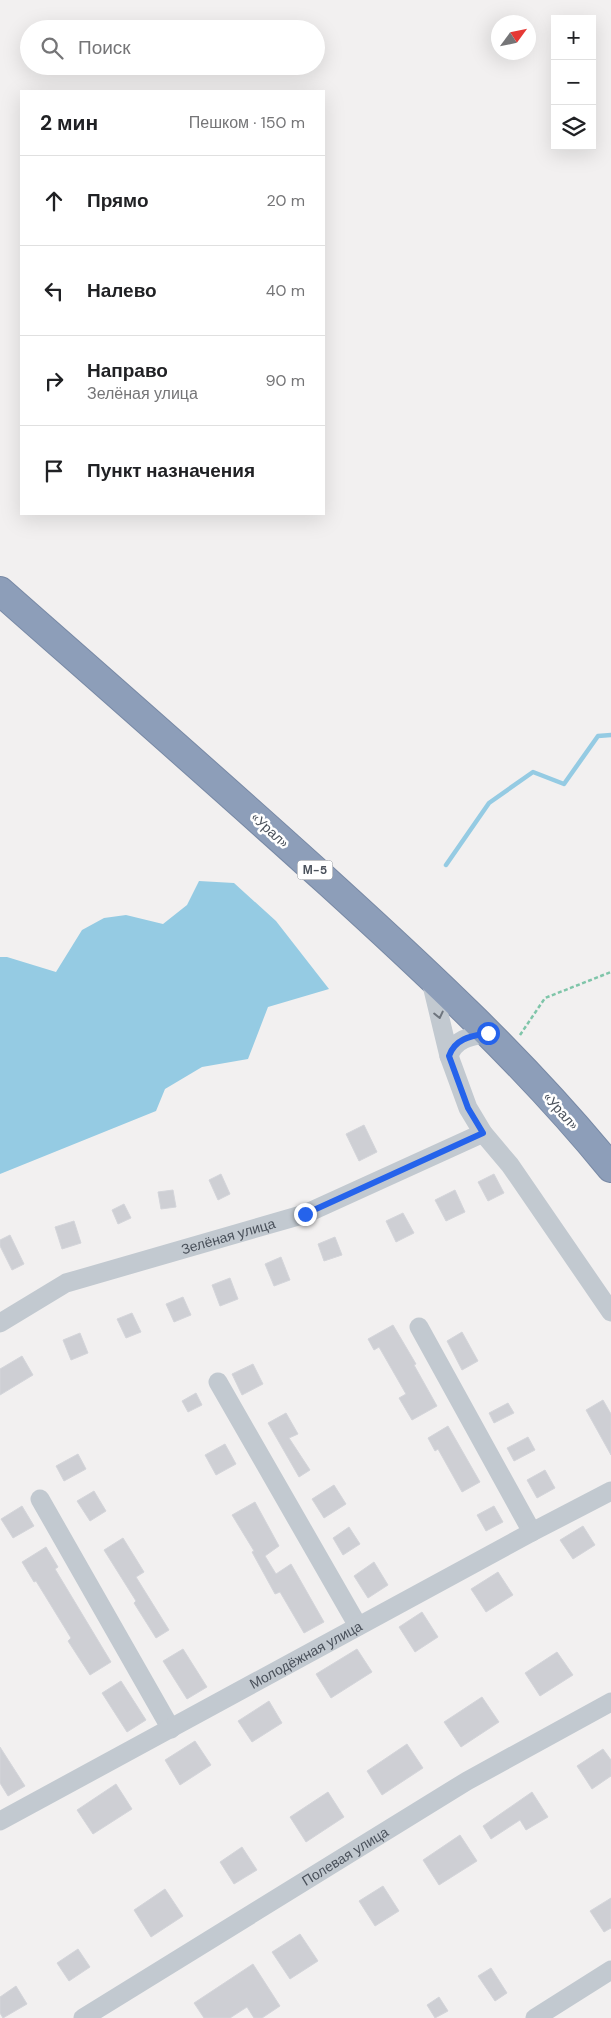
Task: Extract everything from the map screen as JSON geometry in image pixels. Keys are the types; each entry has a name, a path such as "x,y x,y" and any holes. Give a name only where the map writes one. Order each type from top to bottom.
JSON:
{"highway":[{"name":"«Урал»","path":"0,591 170,740 429,975 550,1097 611,1168"}],"street":[{"path":"429,975 449,1056 465,1101 483,1133 510,1165 611,1312"},
{"path":"449,1056 451,1049 458,1042 468,1037 488,1033"},
{"name":"Зелёная улица","path":"0,1323 66,1283 305,1214 483,1133"},
{"path":"419,1327 532,1532"},
{"path":"218,1382 358,1626"},
{"name":"Молодёжная улица","path":"0,1821 611,1491"},
{"path":"40,1499 171,1729"},
{"name":"Полевая улица","path":"83,2018 467,1780 611,1702"},
{"path":"535,2018 611,1970"}],"path":[{"path":"508,1053 545,998 611,972"}],"water":[{"path":"199,881 234,883 276,921 329,989 268,1007 248,1059 202,1067 165,1089 156,1111 0,1174 0,957 7,957 56,972 82,930 104,918 126,915 163,924 187,905"}],"building":[{"path":"364,1125 377,1152 359,1161 346,1134"},
{"path":"221,1174 230,1194 218,1200 209,1180"},
{"path":"494,1174 504,1193 488,1201 478,1182"},
{"path":"173,1190 176,1207 161,1209 158,1192"},
{"path":"455,1190 465,1212 446,1221 435,1200"},
{"path":"124,1204 131,1218 118,1224 112,1210"},
{"path":"403,1213 414,1233 396,1242 386,1221"},
{"path":"74,1221 81,1243 62,1249 55,1227"},
{"path":"10,1235 24,1264 12,1270 0,1246 0,1240"},
{"path":"335,1237 342,1255 324,1261 318,1244"},
{"path":"281,1257 290,1280 274,1286 265,1264"},
{"path":"230,1278 238,1299 220,1306 212,1285"},
{"path":"183,1297 191,1315 174,1322 166,1304"},
{"path":"132,1313 141,1332 126,1338 117,1319"},
{"path":"393,1325 416,1364 414,1365 437,1406 412,1420 399,1398 406,1394 379,1347 374,1350 368,1339"},
{"path":"462,1332 478,1361 462,1370 447,1341"},
{"path":"80,1333 88,1353 71,1360 63,1340"},
{"path":"22,1356 33,1375 0,1395 0,1369"},
{"path":"253,1364 263,1384 242,1395 232,1374"},
{"path":"196,1393 202,1405 188,1412 182,1401"},
{"path":"603,1400 611,1414 611,1455 586,1410"},
{"path":"508,1403 514,1413 494,1423 489,1413"},
{"path":"286,1413 298,1434 289,1438 310,1470 299,1477 268,1423"},
{"path":"448,1426 480,1482 462,1492 438,1449 435,1451 428,1438"},
{"path":"528,1437 535,1450 514,1461 507,1448"},
{"path":"225,1444 236,1464 216,1475 205,1455"},
{"path":"78,1454 86,1469 64,1481 56,1466"},
{"path":"545,1470 555,1488 537,1498 527,1480"},
{"path":"334,1485 346,1504 324,1518 312,1499"},
{"path":"94,1491 106,1511 90,1521 77,1501"},
{"path":"255,1502 279,1546 265,1556 276,1574 291,1564 324,1622 304,1633 280,1592 275,1594 252,1552 254,1551 232,1515"},
{"path":"22,1506 34,1526 13,1538 1,1519"},
{"path":"494,1506 503,1522 486,1531 477,1515"},
{"path":"583,1526 595,1545 573,1559 560,1540"},
{"path":"349,1527 360,1544 343,1555 333,1538"},
{"path":"123,1538 144,1572 136,1577 169,1630 156,1638 134,1603 136,1601 104,1550"},
{"path":"46,1547 58,1567 55,1569 111,1662 90,1675 68,1641 71,1638 22,1562"},
{"path":"374,1562 388,1585 368,1598 354,1576"},
{"path":"498,1572 513,1595 486,1612 471,1589"},
{"path":"422,1612 438,1637 415,1652 399,1627"},
{"path":"183,1649 207,1687 187,1699 163,1661"},
{"path":"357,1649 372,1672 331,1698 316,1674"},
{"path":"557,1652 573,1675 540,1696 525,1673"},
{"path":"121,1681 146,1720 127,1732 102,1693"},
{"path":"482,1697 499,1722 461,1747 444,1722"},
{"path":"269,1701 282,1723 252,1742 238,1721"},
{"path":"195,1741 211,1765 180,1785 165,1760"},
{"path":"407,1744 423,1768 382,1795 367,1771"},
{"path":"0,1747 25,1786 8,1796 0,1783"},
{"path":"603,1749 611,1760 611,1776 592,1789 577,1766"},
{"path":"116,1784 132,1809 93,1834 77,1810"},
{"path":"328,1792 344,1817 306,1842 290,1817"},
{"path":"532,1792 548,1817 526,1830 520,1820 491,1839 483,1826"},
{"path":"460,1835 477,1861 439,1885 423,1860"},
{"path":"242,1847 257,1870 234,1884 220,1862"},
{"path":"383,1886 399,1911 375,1926 359,1901"},
{"path":"165,1889 183,1916 151,1937 134,1910"},
{"path":"611,1898 611,1928 604,1932 590,1911"},
{"path":"300,1934 318,1961 290,1979 272,1952"},
{"path":"78,1949 90,1967 69,1981 57,1963"},
{"path":"253,1964 280,2006 262,2018 254,2018 247,2007 230,2018 204,2018 194,2003"},
{"path":"491,1968 507,1993 495,2001 478,1976"},
{"path":"16,1986 27,2004 3,2018 0,2013 0,1997"},
{"path":"439,1997 448,2011 435,2018 427,2005"}],"waterway":[{"path":"446,865 489,803 533,772 564,784 598,736 611,735"}],"route":[{"path":"305,1214 483,1133 468,1108 458,1086 449,1056 451,1049 458,1042 468,1037 488,1033"}]}
